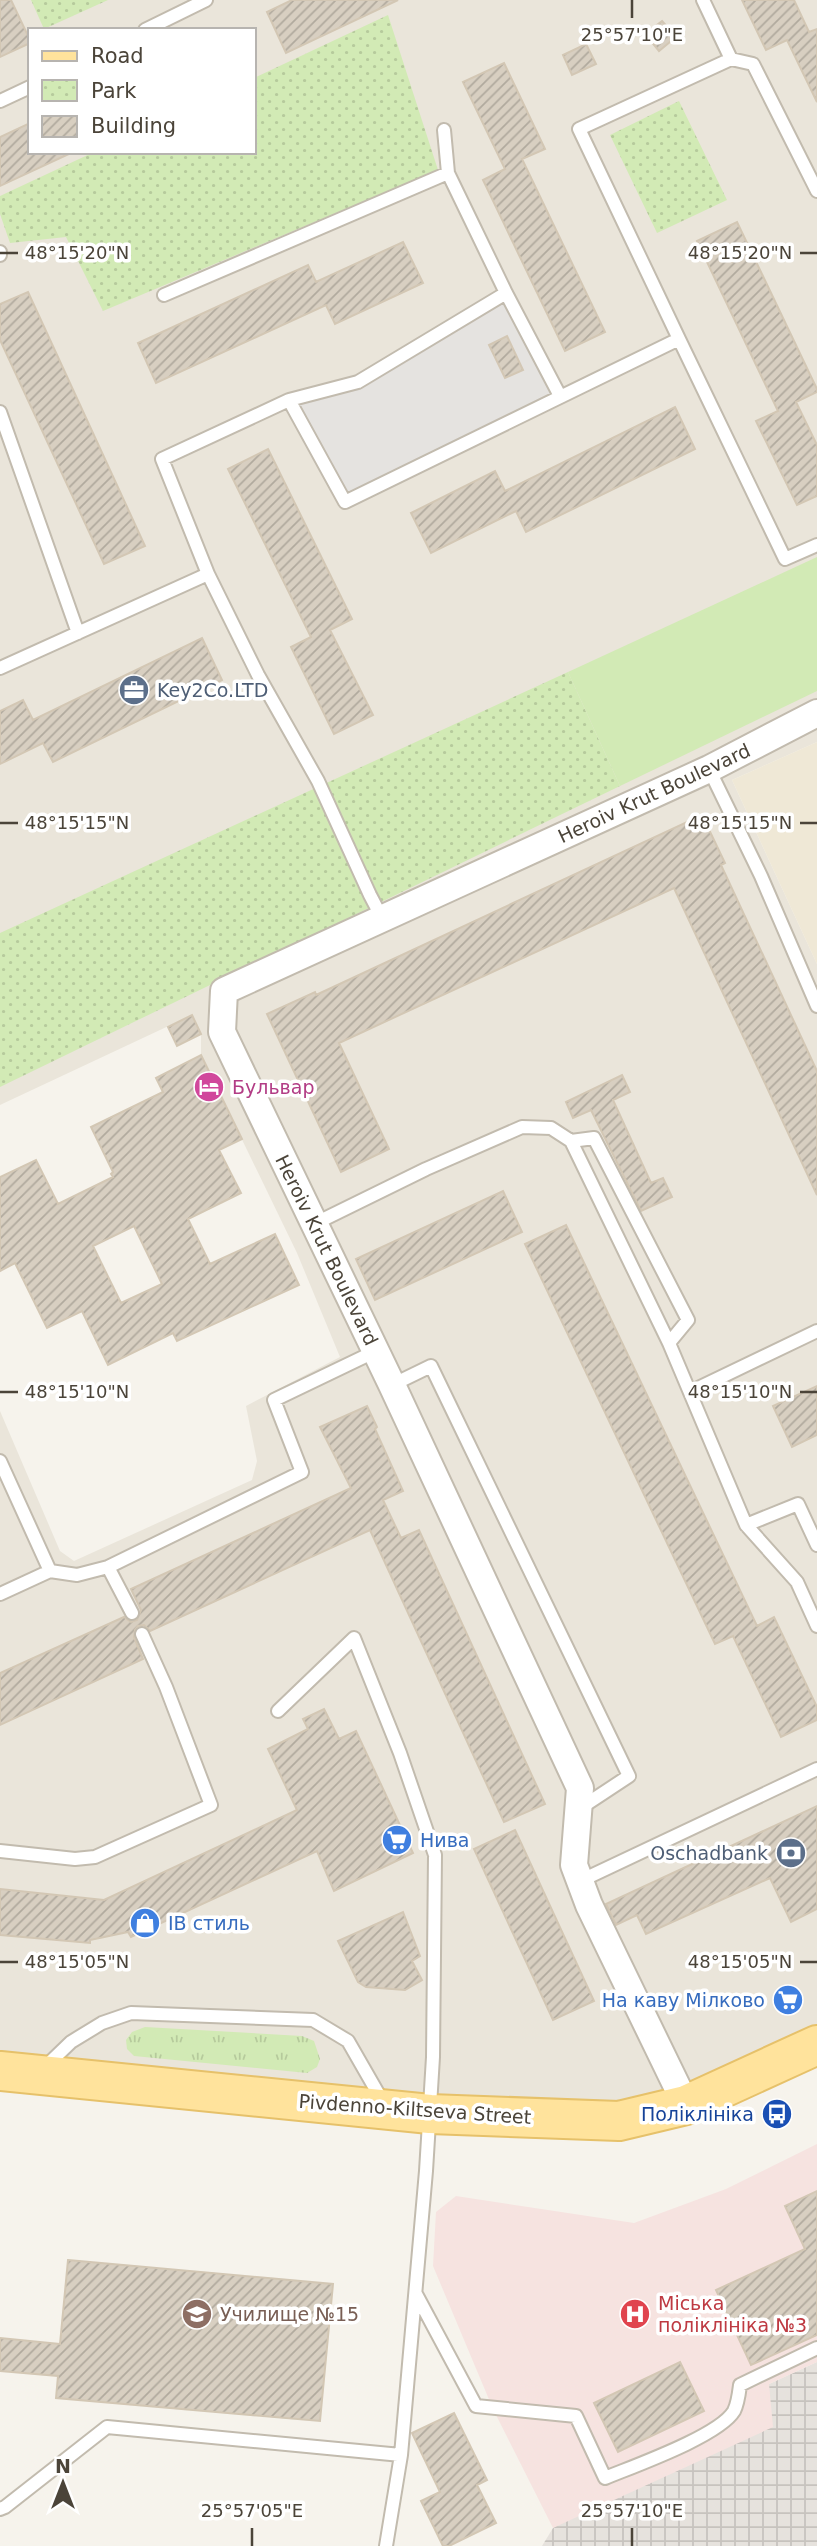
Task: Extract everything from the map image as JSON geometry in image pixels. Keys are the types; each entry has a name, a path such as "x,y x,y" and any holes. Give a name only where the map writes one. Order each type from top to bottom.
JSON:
{"main road":[{"name":"Pivdenno-Kiltseva Street","path":"18,2073 429,2114 618,2121 686,2105 817,2045"}],"street":[{"name":"Heroiv Krut Boulevard","path":"686,2105 589,1905 574,1865 580,1788 376,1351 222,1032 224,991 709,769 817,713"}],"lane":[{"path":"149,28 206,0"},
{"path":"703,0 731,59"},
{"path":"817,191 753,64 731,59 579,129 785,559 817,545"},
{"path":"0,101 28,88"},
{"path":"444,130 448,173 560,396"},
{"path":"164,295 448,173"},
{"path":"382,918 318,780 258,675 208,574 162,458 289,400 358,382 506,293"},
{"path":"289,400 345,502 679,339"},
{"path":"0,412 78,633"},
{"path":"0,668 208,574"},
{"path":"709,769 761,876 817,1006"},
{"path":"314,1224 426,1169 522,1127 551,1128 571,1141 669,1343 746,1525 797,1582 817,1626"},
{"path":"571,1141 594,1138 688,1320 669,1343"},
{"path":"690,1392 817,1331"},
{"path":"0,1594 50,1571 77,1576 108,1567 302,1472 274,1400 376,1351"},
{"path":"392,1385 431,1366 629,1776 579,1810"},
{"path":"0,1461 50,1571"},
{"path":"746,1525 798,1504 817,1545"},
{"path":"108,1567 132,1613"},
{"path":"0,1852 75,1859 95,1857 211,1805 166,1687 142,1634"},
{"path":"278,1711 354,1638 400,1753 435,1855 433,2057 429,2114 401,2455 386,2546"},
{"path":"580,1881 817,1769"},
{"path":"18,2073 102,2023 131,2013 313,2020 348,2041 386,2109"},
{"path":"416,2294 476,2406 576,2416 605,2478 663,2454 719,2426 734,2412 740,2385 817,2348"},
{"path":"0,2509 107,2427 401,2455"}],"shaded area":[{"path":"0,0 817,0 817,742 732,780 817,964 817,2044 617,2120 0,2070 0,1411 60,1551 74,1561 252,1480 257,1461 246,1406 340,1357 297,1253 201,1055 201,1034 192,1015 0,1105"},
{"path":"506,293 560,396 345,502 289,400 358,382"},
{"path":"817,742 817,964 732,780"},
{"name":"Міська поліклініка №3","path":"817,2144 817,2362 769,2384 773,2427 553,2528 493,2409 433,2266 436,2212 456,2196 634,2223 726,2189"},
{"path":"817,2362 817,2546 542,2546 553,2528 769,2384"}],"green space":[{"path":"31,0 108,0 46,28 44,28"},
{"path":"388,15 438,170 103,311 66,237 10,243 0,214 0,196 90,154 256,154 256,77"},
{"path":"679,101 727,200 657,233 610,135"},
{"path":"817,557 817,691 620,786 568,672"},
{"path":"568,672 620,786 0,1087 0,933"},
{"path":"145,2027 302,2036 314,2041 320,2059 317,2067 307,2073 134,2056 127,2049 126,2040 132,2032"}],"building":[{"path":"0,0 11,0 28,36 28,44 0,57"},
{"path":"292,0 398,0 286,53 267,12"},
{"path":"742,0 794,0 809,32 817,29 817,102 787,40 766,50"},
{"path":"662,21 676,37 659,51 645,34"},
{"path":"586,44 596,64 572,75 563,55"},
{"path":"504,63 545,149 522,159 605,332 565,351 483,180 505,169 463,82"},
{"path":"28,124 28,154 69,154 0,186 0,137"},
{"path":"737,222 817,389 817,392 796,402 817,445 817,496 797,505 756,421 778,411 697,241"},
{"path":"403,242 423,283 335,324 326,305 156,383 138,343 308,265 316,282"},
{"path":"28,292 145,546 104,564 0,340 0,304"},
{"path":"507,336 523,370 505,378 489,345"},
{"path":"675,407 695,449 526,532 516,511 431,553 411,513 495,471 505,491"},
{"path":"268,449 352,619 330,630 373,715 334,734 291,647 311,637 228,469"},
{"path":"202,638 222,680 53,762 43,743 0,764 0,711 23,700 33,720"},
{"path":"702,815 725,863 721,865 817,1071 817,1195 674,888 339,1043 389,1149 341,1172 267,1014 315,992 316,995"},
{"path":"192,1015 201,1034 177,1046 168,1027"},
{"path":"201,1055 242,1139 219,1150 241,1193 188,1219 210,1264 275,1234 299,1285 177,1341 173,1333 108,1365 82,1311 47,1328 15,1263 0,1271 0,1177 36,1160 58,1204 113,1177 91,1127 163,1092 156,1078","holes":["134,1226 162,1284 121,1303 93,1246"]},
{"path":"622,1075 630,1092 613,1100 651,1183 663,1178 672,1197 641,1211 591,1110 573,1118 566,1102"},
{"path":"503,1191 522,1232 375,1300 356,1259"},
{"path":"566,1225 757,1626 774,1617 817,1707 817,1720 781,1737 733,1636 715,1644 525,1244"},
{"path":"817,1386 817,1435 792,1447 773,1406"},
{"path":"367,1406 403,1491 383,1500 401,1538 419,1530 545,1804 504,1822 370,1530 150,1631 144,1625 138,1626 134,1637 143,1659 0,1725 0,1673 124,1617 131,1622 137,1620 141,1610 131,1589 351,1488 320,1427"},
{"path":"324,1709 339,1739 356,1731 413,1853 334,1891 317,1851 131,1937 128,1932 90,1940 90,1943 0,1935 0,1889 104,1900 297,1810 268,1749 308,1729 303,1719"},
{"path":"817,1806 817,1909 791,1922 770,1878 646,1934 637,1915 616,1925 606,1904"},
{"path":"515,1830 594,2001 553,2020 474,1849"},
{"path":"403,1912 420,1956 412,1961 422,1980 405,1990 366,1987 358,1982 338,1941"},
{"path":"817,2191 817,2335 751,2365 716,2290 805,2249 785,2206"},
{"name":"Училище №15","path":"68,2260 333,2284 320,2421 56,2398 58,2376 0,2371 0,2338 60,2344"},
{"path":"680,2362 704,2411 618,2452 594,2403"},
{"path":"454,2413 487,2480 477,2485 496,2523 449,2546 443,2546 421,2501 440,2492 412,2433"}],"place":[{"name":"Key2Co.LTD","path":"134,690"},
{"name":"Бульвар","path":"209,1087"},
{"name":"Нива","path":"397,1840"},
{"name":"Oschadbank","path":"791,1853"},
{"name":"ІВ стиль","path":"145,1923"},
{"name":"На каву Мілково","path":"788,2000"},
{"name":"Поліклініка","path":"777,2114"},
{"name":"Училище №15","path":"197,2314"},
{"name":"Міська поліклініка №3","path":"635,2314"}]}
